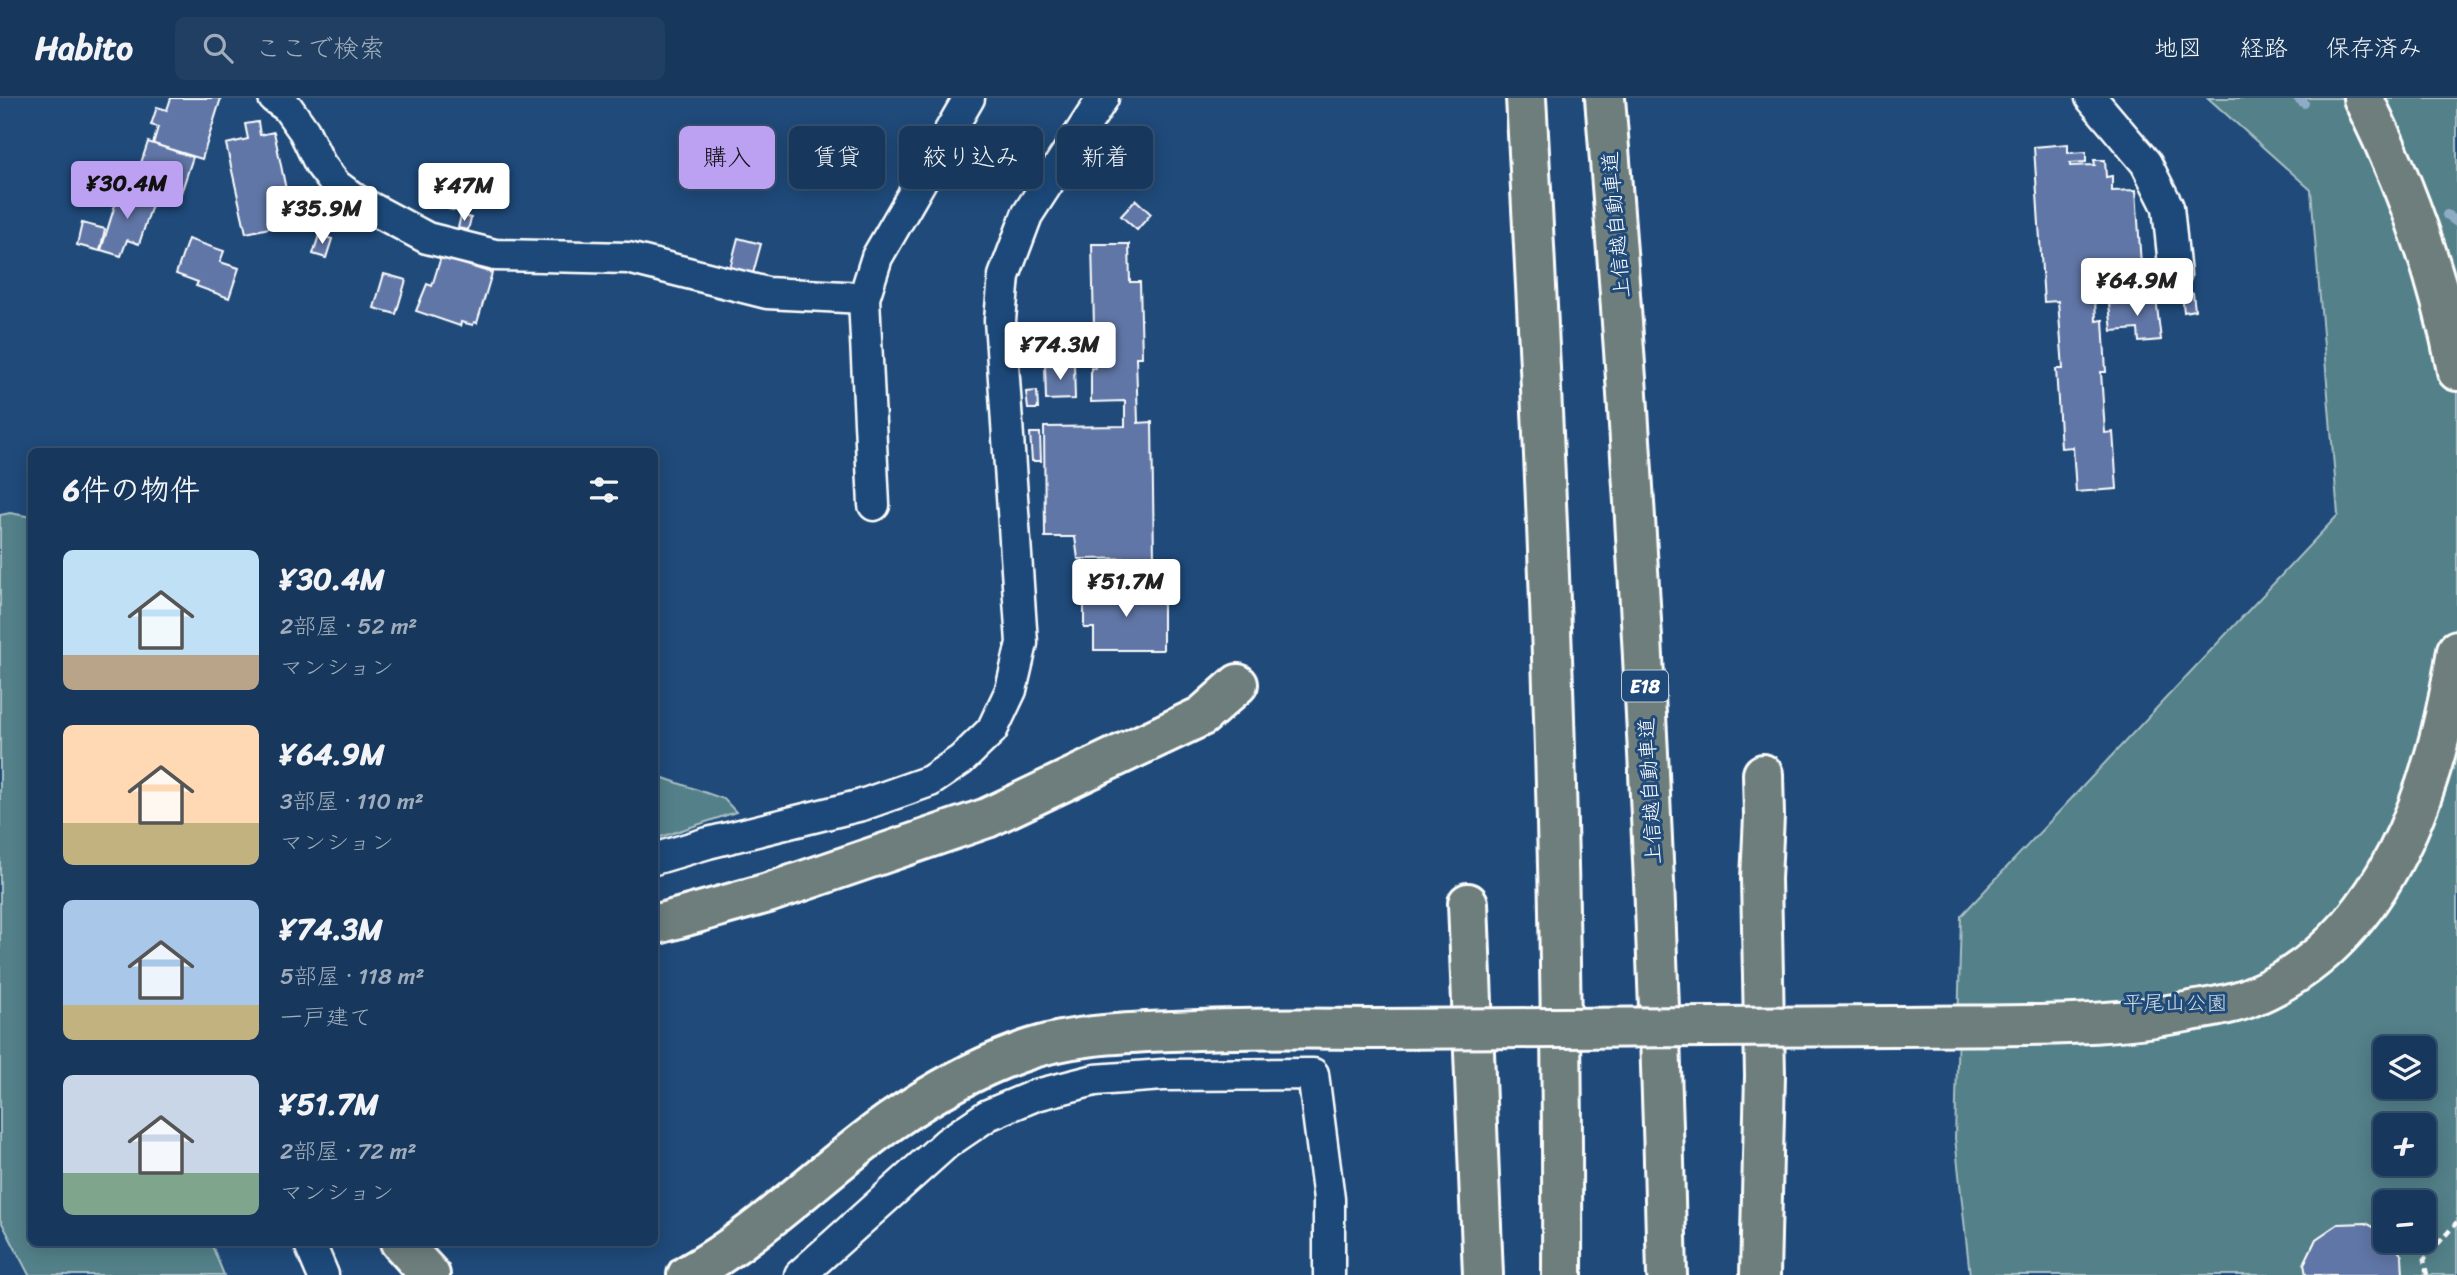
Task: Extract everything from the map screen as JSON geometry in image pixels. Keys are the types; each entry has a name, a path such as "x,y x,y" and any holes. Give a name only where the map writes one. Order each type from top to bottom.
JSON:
{"highway":[{"path":"1526,98 1544,406 1563,1129 1562,1275"},
{"name":"上信越自動車道","path":"1605,98 1628,380 1647,715 1663,1091 1667,1275"},
{"path":"2363,98 2423,238 2447,319 2457,371"},
{"path":"687,1275 739,1241 890,1122 965,1077 1017,1053 1058,1042 1129,1033 1254,1027 1374,1029 2100,1023 2165,1016 2247,998 2288,977 2322,952 2377,890 2399,850 2432,768 2448,704 2457,650"},
{"path":"658,924 768,893 987,818 1202,716 1238,684"},
{"path":"1760,1275 1765,1075 1761,878 1763,774"},
{"path":"1468,903 1483,1275"},
{"path":"404,1246 430,1275"}],"street":[{"path":"274,98 287,107 304,131 320,164 336,185 356,200 427,238 495,255 628,258 767,293 864,299"},
{"path":"874,505 864,299 877,257 969,98"},
{"path":"658,858 862,805 930,780 961,760 992,730 1011,690 1022,643 1000,320 1004,276 1027,215 1103,98"},
{"path":"2091,98 2146,163 2168,206 2175,275"},
{"path":"800,1275 947,1143 988,1115 1036,1096 1095,1080 1163,1075 1313,1074 1329,1199 1329,1275"},
{"path":"311,1246 323,1275"}],"path":[{"path":"2427,1275 2424,1260 2457,1222"}],"green space":[{"name":"平尾山公園","path":"2208,98 2457,98 2457,1275 1970,1275 1955,1138 1961,916 2338,515 2311,190"},
{"path":"10,513 28,516 28,1246 212,1246 224,1275 29,1275 0,1219 0,515"},
{"path":"658,776 724,799 736,812 658,838"}],"building":[{"path":"171,98 221,98 202,159 153,144 158,127 151,125 157,107 167,110"},
{"path":"258,122 260,135 274,132 293,223 246,233 226,144 248,139 245,124"},
{"path":"148,142 193,157 179,199 134,184"},
{"path":"2068,144 2068,153 2086,152 2086,162 2070,163 2070,166 2095,165 2094,160 2105,160 2106,177 2112,176 2112,191 2136,190 2143,295 2095,298 2096,321 2103,320 2106,372 2101,372 2105,433 2113,432 2117,489 2076,492 2073,447 2061,448 2056,369 2063,369 2058,301 2044,302 2034,147"},
{"path":"120,189 154,199 139,244 127,240 121,256 101,250"},
{"path":"453,191 464,194 459,211 448,209"},
{"path":"1136,200 1151,214 1137,230 1121,216"},
{"path":"461,215 471,218 468,230 458,228"},
{"path":"82,223 105,229 100,251 77,245"},
{"path":"319,235 332,239 326,258 313,254"},
{"path":"738,238 761,244 752,277 729,272"},
{"path":"188,239 224,251 220,262 239,268 229,298 196,286 198,282 176,274"},
{"path":"1092,244 1129,244 1130,282 1140,282 1142,357 1136,357 1138,423 1152,422 1154,558 1078,559 1075,537 1045,537 1044,427 1125,426 1125,401 1091,402 1091,368 1095,368"},
{"path":"441,257 492,273 477,323 474,322 473,325 461,322 460,326 416,311 427,284 432,286"},
{"path":"384,274 406,280 396,314 374,308"},
{"path":"2193,293 2195,310 2184,312 2182,294"},
{"path":"2156,298 2161,340 2139,342 2138,329 2112,331 2109,304"},
{"path":"1074,364 1075,399 1046,400 1045,365"},
{"path":"1037,391 1038,409 1028,409 1026,392"},
{"path":"1030,433 1040,433 1041,461 1032,461"},
{"path":"1150,585 1163,585 1163,650 1094,650 1094,628 1084,628 1084,592 1150,592"},
{"path":"2366,1223 2373,1227 2373,1253 2400,1253 2403,1275 2306,1275 2304,1264 2316,1239 2338,1224"}],"waterway":[{"path":"2298,98 2304,103"},
{"path":"2447,215 2457,222"}]}
